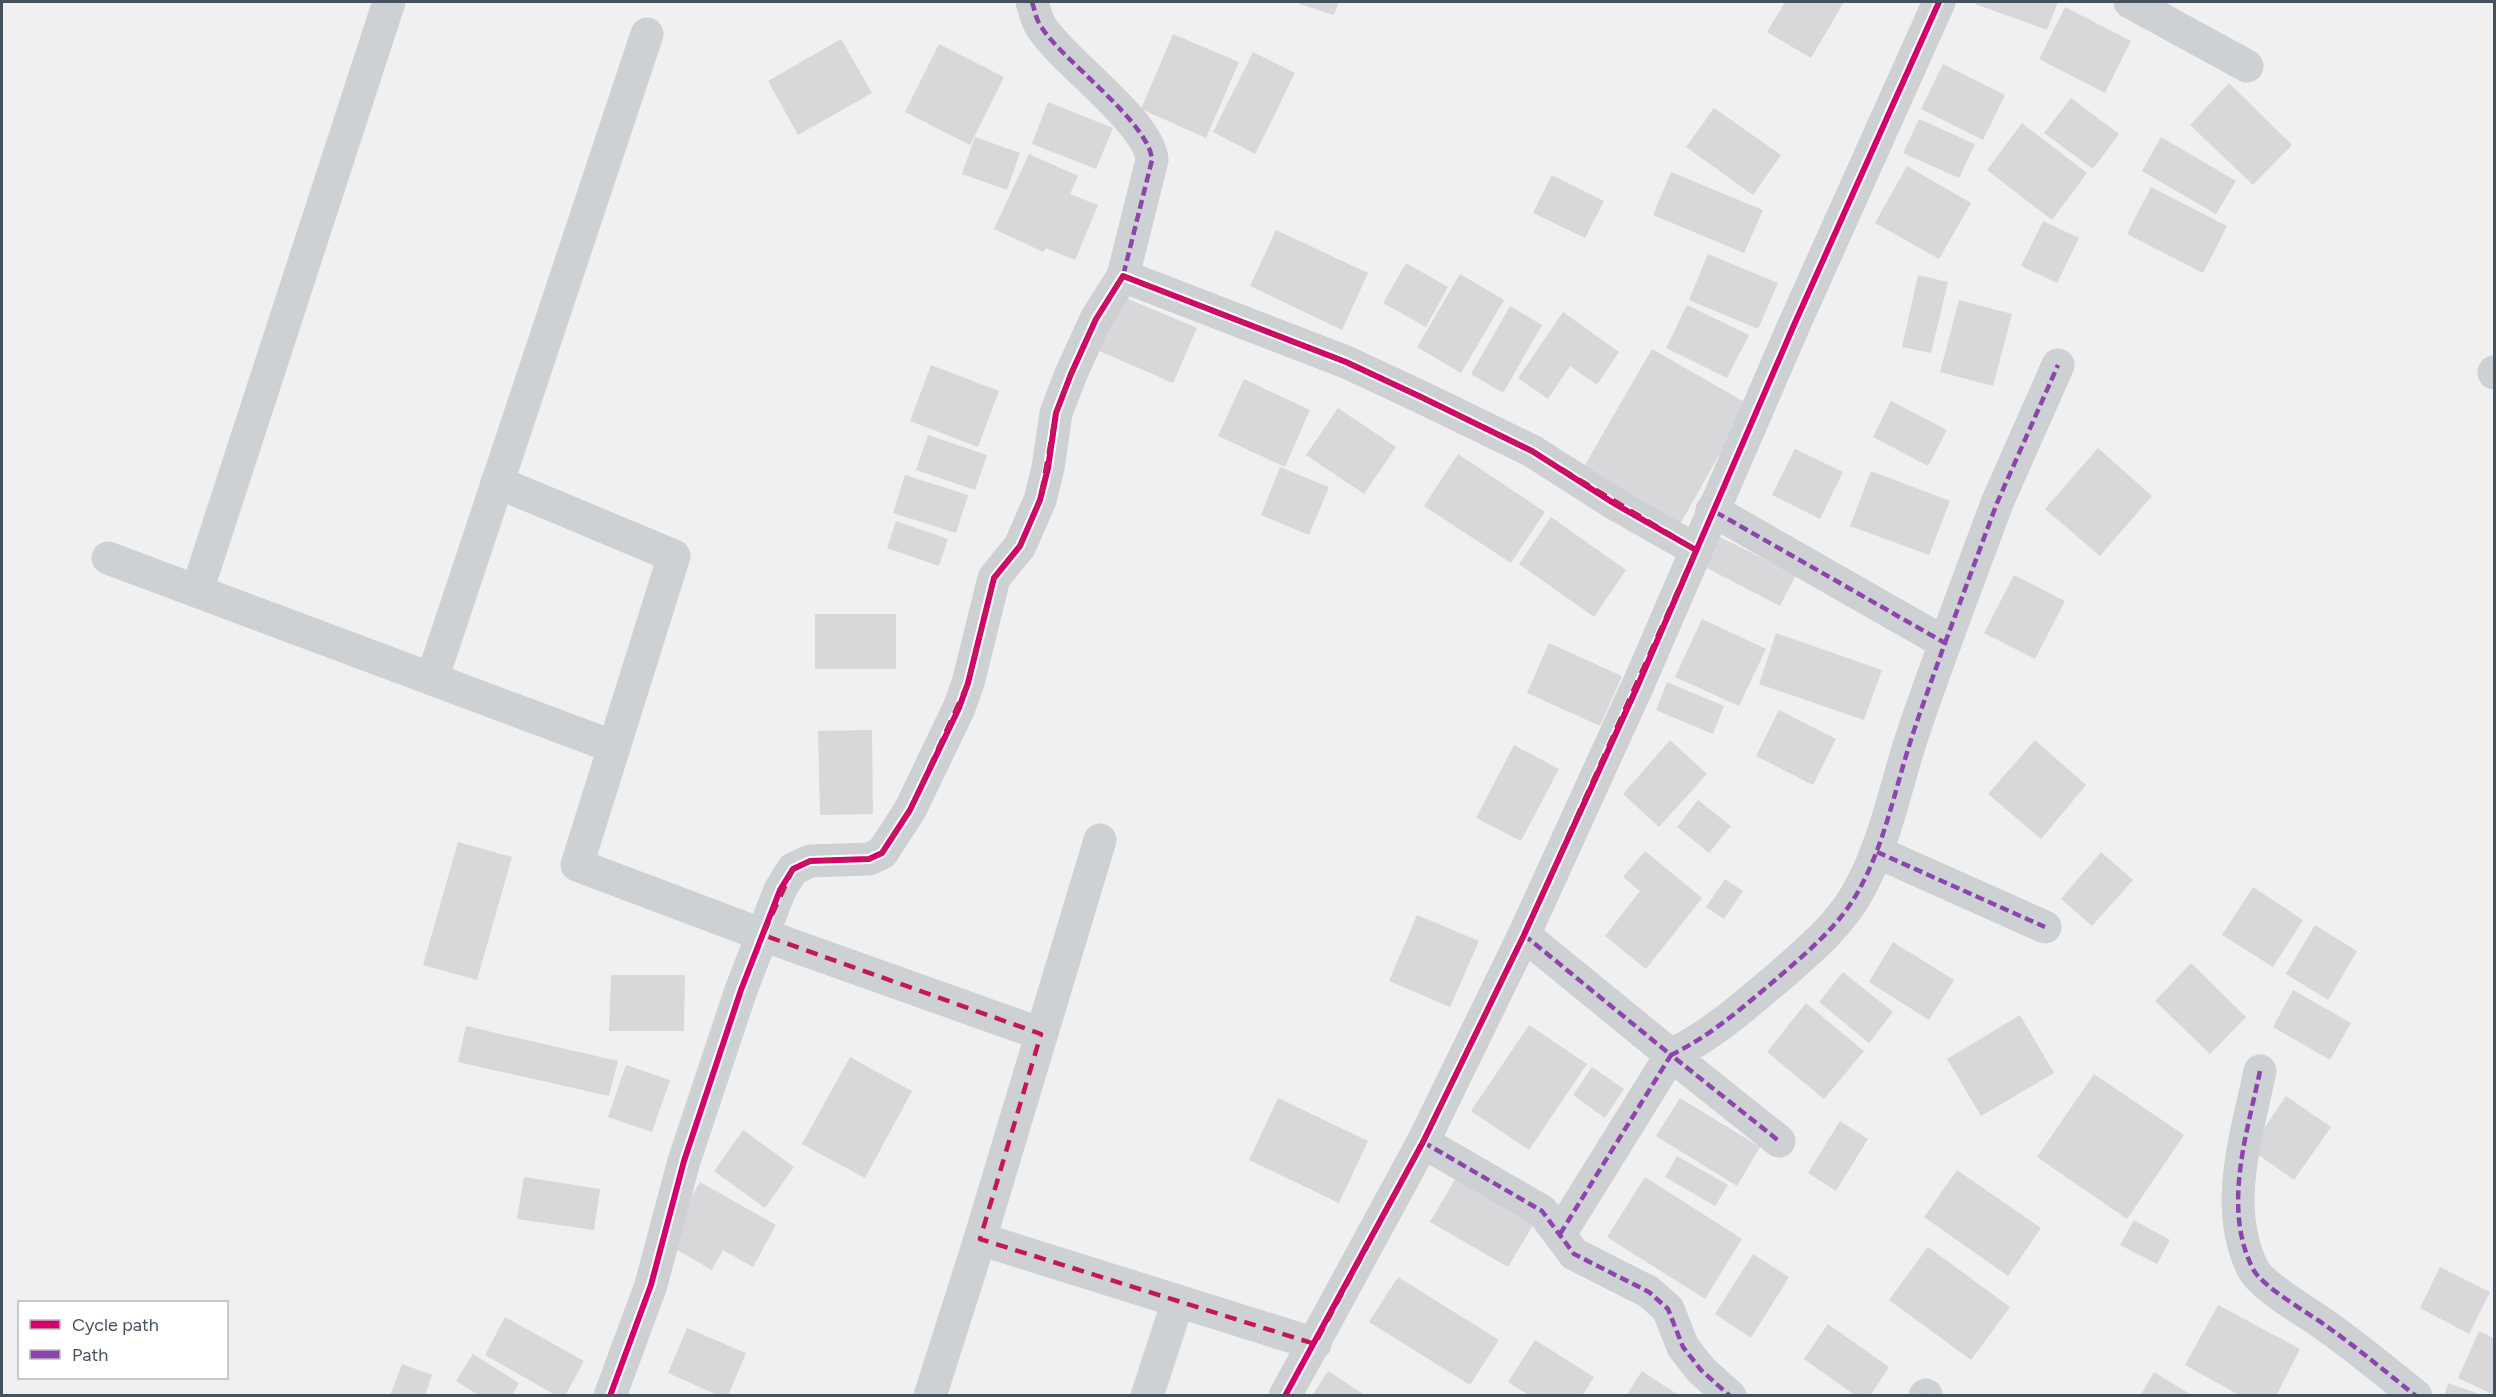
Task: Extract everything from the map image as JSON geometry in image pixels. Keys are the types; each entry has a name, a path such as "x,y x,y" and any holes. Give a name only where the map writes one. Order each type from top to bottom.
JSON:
{"street":[{"path":"197,591 389,2"},
{"path":"610,1395 651,1285 684,1161 741,990 780,890 793,869 810,861 869,859 882,853 910,810 959,708 968,683 994,578 1020,546 1040,500 1048,468 1056,413 1067,384 1096,319 1123,276 1152,160 1151,151 1123,112 1042,30 1032,2"},
{"path":"1285,1395 1315,1344 1423,1142 1524,935 1638,685 1712,510 1939,2"},
{"path":"2130,2 2247,66"},
{"path":"432,680 647,34"},
{"path":"1123,276 1346,362 1421,397 1533,451 1615,504 1696,550"},
{"path":"1560,1234 1671,1055 1698,1042 1720,1027 1802,957 1834,924 1860,890 1877,852 1909,746 1997,503 2058,364"},
{"path":"497,482 674,556 577,865 763,935 1041,1034"},
{"path":"1712,510 1945,643"},
{"path":"108,558 614,747"},
{"path":"930,1395 980,1239 1100,840"},
{"path":"1877,852 2045,927"},
{"path":"1524,935 1779,1141"},
{"path":"2260,1071 2239,1177 2237,1202 2241,1233 2253,1269 2276,1290 2416,1395"},
{"path":"1423,1142 1542,1211 1574,1254 1649,1292 1668,1309 1683,1347 1701,1370 1730,1395"},
{"path":"980,1239 1315,1344"},
{"path":"1147,1395 1178,1301"}],"highlighted area":[{"path":"1123,276 1346,362 1421,397 1532,451 1696,550 1524,935 1423,1142 1315,1344 980,1239 1041,1034 763,935 793,869 810,861 869,859 882,853 910,810 968,683 994,578 1020,546 1040,500 1056,413 1071,374 1096,319"}],"building":[{"path":"1298,2 1339,2 1334,15"},
{"path":"1785,2 1844,2 1811,58 1767,32"},
{"path":"1976,2 2058,2 2047,30 1975,4"},
{"path":"2065,7 2131,41 2105,93 2039,59"},
{"path":"1173,34 1239,62 1206,138 1141,109"},
{"path":"841,39 872,93 798,135 768,81"},
{"path":"939,44 1004,77 970,145 905,112"},
{"path":"1253,52 1295,73 1255,154 1213,132"},
{"path":"1943,64 2005,95 1983,140 1921,109"},
{"path":"2229,83 2292,145 2253,185 2190,125"},
{"path":"2071,98 2119,134 2093,169 2044,133"},
{"path":"1048,102 1113,128 1096,169 1032,144"},
{"path":"1714,108 1781,155 1753,195 1686,147"},
{"path":"1919,119 1975,144 1959,178 1903,153"},
{"path":"2022,123 2087,173 2052,220 1987,170"},
{"path":"975,137 1020,153 1007,190 962,174"},
{"path":"2161,137 2236,181 2216,214 2142,171"},
{"path":"1029,154 1078,176 1070,194 1098,205 1075,260 1046,248 1043,252 994,229"},
{"path":"1907,166 1971,203 1939,259 1875,223"},
{"path":"1671,172 1763,210 1744,253 1653,215"},
{"path":"1552,175 1604,201 1585,238 1533,213"},
{"path":"2151,187 2227,226 2203,273 2127,234"},
{"path":"2043,221 2079,238 2057,283 2021,266"},
{"path":"1276,230 1368,273 1342,330 1250,286"},
{"path":"1708,254 1778,283 1758,329 1689,300"},
{"path":"1406,263 1448,287 1426,327 1383,303"},
{"path":"1460,274 1504,300 1461,373 1417,347"},
{"path":"1918,275 1948,282 1931,353 1902,347"},
{"path":"1121,296 1197,328 1173,383 1097,350"},
{"path":"1959,300 2012,314 1993,386 1940,372"},
{"path":"1687,305 1749,335 1727,378 1666,348"},
{"path":"1510,306 1542,325 1503,393 1471,374"},
{"path":"1563,312 1619,352 1597,385 1570,366 1548,399 1518,378"},
{"path":"1652,349 1748,404 1679,526 1582,470"},
{"path":"931,365 999,391 978,447 910,421"},
{"path":"1244,379 1310,410 1285,467 1218,436"},
{"path":"1891,401 1947,430 1928,466 1873,437"},
{"path":"1338,408 1396,447 1364,494 1306,455"},
{"path":"928,435 987,455 975,490 916,470"},
{"path":"2098,448 2152,496 2100,556 2045,509"},
{"path":"1795,449 1843,472 1820,519 1772,495"},
{"path":"1458,454 1545,512 1511,563 1424,506"},
{"path":"1280,467 1329,487 1309,535 1261,515"},
{"path":"1871,471 1950,501 1929,555 1850,526"},
{"path":"905,475 968,495 956,533 893,513"},
{"path":"1551,517 1626,570 1594,617 1519,564"},
{"path":"896,521 948,539 939,566 887,548"},
{"path":"1714,534 1796,575 1780,606 1699,564"},
{"path":"2014,575 2065,601 2035,659 1984,633"},
{"path":"815,614 896,614 896,669 815,669"},
{"path":"1702,619 1766,649 1739,706 1675,677"},
{"path":"1776,633 1882,670 1864,720 1759,684"},
{"path":"1549,643 1622,676 1600,726 1527,693"},
{"path":"1667,682 1724,706 1713,734 1656,710"},
{"path":"1779,710 1836,739 1813,785 1756,756"},
{"path":"872,730 873,814 820,815 818,731"},
{"path":"1670,740 1707,774 1659,827 1623,794"},
{"path":"2035,740 2086,785 2041,839 1988,794"},
{"path":"1514,745 1559,769 1521,841 1476,818"},
{"path":"1698,800 1731,826 1709,853 1677,827"},
{"path":"458,842 512,857 477,980 423,965"},
{"path":"1645,851 1702,898 1646,969 1605,936 1640,891 1623,877"},
{"path":"2101,852 2133,880 2092,926 2061,899"},
{"path":"1725,879 1743,891 1724,919 1706,907"},
{"path":"2253,887 2303,920 2273,967 2222,935"},
{"path":"1417,915 1479,941 1450,1007 1389,981"},
{"path":"2315,925 2357,951 2328,1000 2286,974"},
{"path":"1893,942 1954,980 1929,1020 1869,982"},
{"path":"2191,963 2246,1017 2210,1054 2155,1001"},
{"path":"1843,972 1893,1012 1869,1043 1819,1002"},
{"path":"611,975 685,975 684,1031 609,1031"},
{"path":"2293,990 2351,1023 2330,1060 2273,1027"},
{"path":"1806,1003 1864,1051 1824,1099 1767,1052"},
{"path":"2020,1015 2054,1073 1981,1116 1947,1059"},
{"path":"1529,1025 1587,1064 1529,1150 1471,1111"},
{"path":"466,1026 618,1061 609,1096 458,1062"},
{"path":"850,1057 912,1091 865,1178 802,1144"},
{"path":"626,1065 670,1080 652,1132 608,1117"},
{"path":"1592,1067 1624,1089 1605,1118 1573,1095"},
{"path":"2094,1074 2184,1135 2127,1219 2037,1157"},
{"path":"2286,1096 2331,1127 2294,1180 2250,1149"},
{"path":"1278,1098 1368,1141 1339,1203 1249,1160"},
{"path":"1680,1098 1760,1147 1737,1186 1656,1136"},
{"path":"1840,1121 1868,1139 1836,1191 1808,1173"},
{"path":"743,1130 794,1167 765,1208 714,1171"},
{"path":"1677,1156 1728,1185 1715,1206 1665,1177"},
{"path":"1957,1170 2041,1228 2008,1276 1924,1217"},
{"path":"1458,1174 1536,1220 1508,1267 1430,1222"},
{"path":"524,1177 600,1189 594,1230 517,1219"},
{"path":"1645,1177 1742,1239 1705,1299 1607,1237"},
{"path":"700,1182 776,1225 753,1267 723,1250 712,1270 665,1243"},
{"path":"2134,1220 2170,1240 2157,1264 2120,1245"},
{"path":"1928,1247 2010,1307 1971,1360 1889,1300"},
{"path":"1753,1254 1789,1277 1751,1338 1715,1314"},
{"path":"2440,1267 2490,1292 2469,1334 2420,1308"},
{"path":"1398,1277 1499,1340 1470,1385 1369,1322"},
{"path":"2218,1305 2300,1349 2276,1396 2241,1396 2185,1365"},
{"path":"505,1317 584,1361 565,1396 557,1396 485,1355"},
{"path":"1828,1324 1889,1367 1870,1396 1856,1396 1804,1359"},
{"path":"687,1328 746,1353 728,1396 720,1396 668,1373"},
{"path":"2479,1331 2494,1338 2494,1395 2458,1378"},
{"path":"1535,1340 1594,1377 1582,1396 1530,1396 1508,1382"},
{"path":"473,1354 519,1383 512,1396 480,1396 456,1381"},
{"path":"402,1364 432,1375 425,1396 390,1396"},
{"path":"1328,1371 1366,1396 1312,1396"},
{"path":"1642,1371 1680,1396 1626,1396"},
{"path":"2154,1372 2193,1396 2140,1396"},
{"path":"2448,1383 2482,1395 2482,1396 2444,1396"}],"marked path":[{"path":"1032,2 1038,22 1053,42 1122,111 1148,145 1152,160 1123,276"},
{"path":"1945,643 1997,503 2058,365"},
{"path":"1524,935 1671,1055 1725,1021 1833,927 1852,902 1876,854 1913,733 1945,643 1712,510"},
{"path":"1877,852 2045,927"},
{"path":"1560,1234 1671,1055 1779,1141"},
{"path":"2260,1071 2244,1145 2238,1196 2239,1221 2244,1246 2253,1269 2277,1292 2340,1336 2416,1396"},
{"path":"1423,1142 1542,1211 1574,1254 1649,1292 1668,1309 1683,1347 1701,1370 1730,1396"}],"cycle path":[{"path":"1285,1396 1423,1142 1524,935 1638,685 1794,325 1939,2"},
{"path":"610,1396 651,1285 684,1161 741,990 780,890 793,869 810,861 869,859 882,853 910,810 959,708 968,683 994,578 1020,546 1040,500 1048,468 1056,413 1071,374 1096,319 1123,276 1346,362 1421,397 1532,451 1615,504 1696,550"}]}
